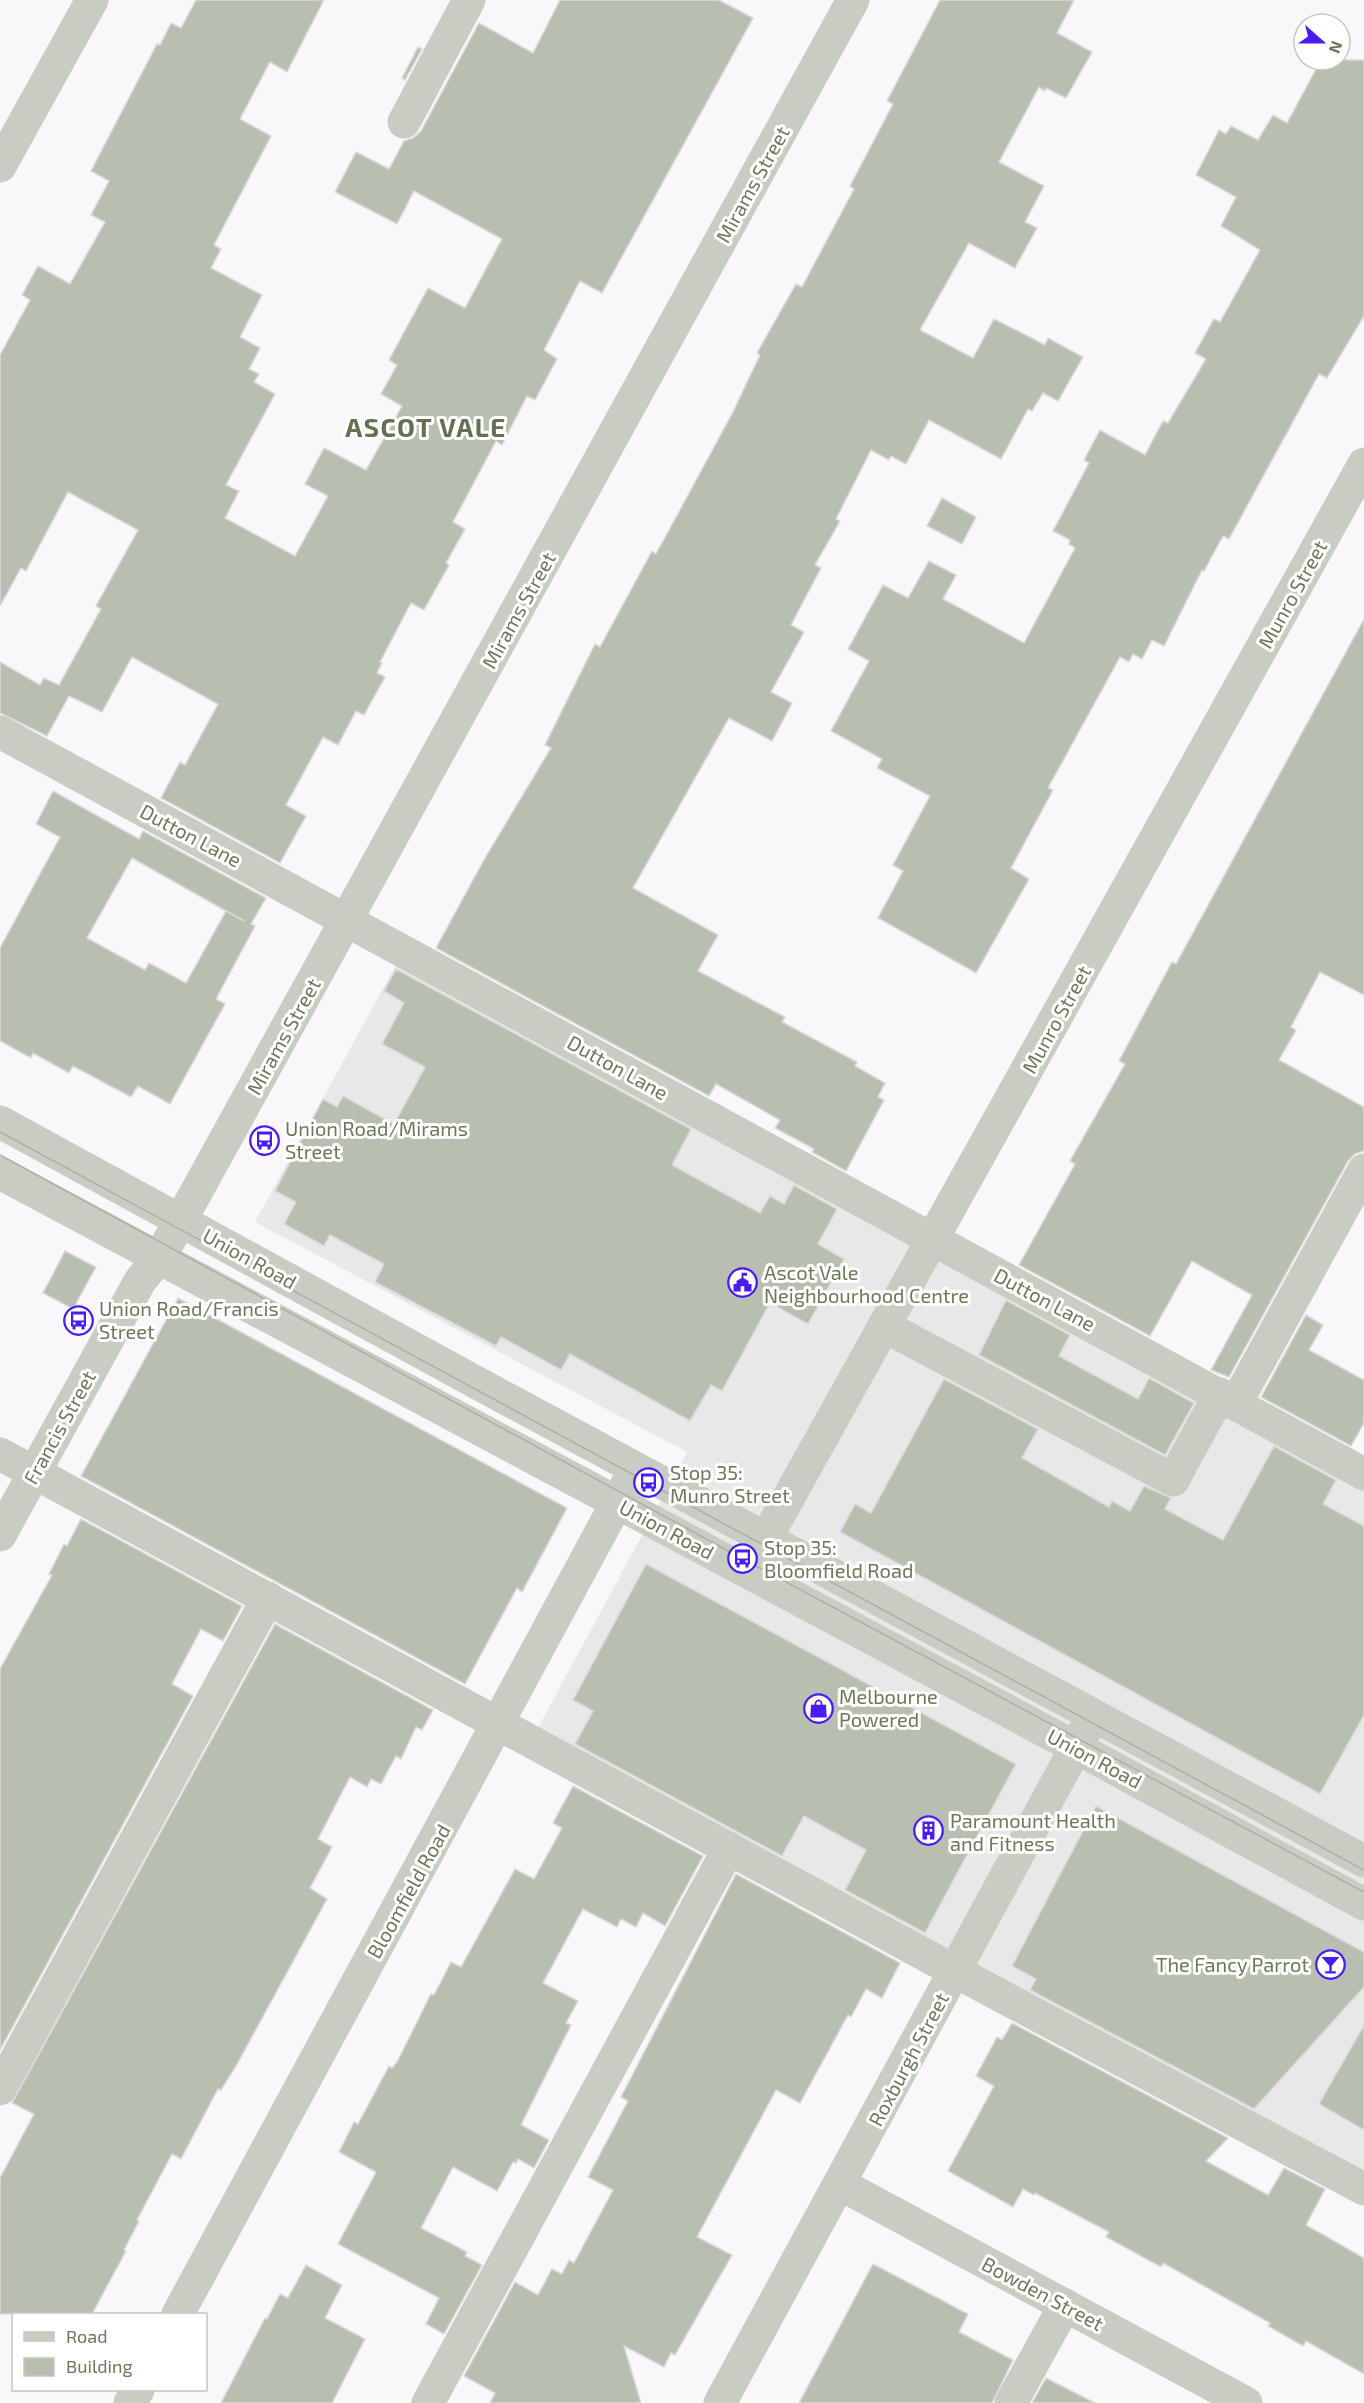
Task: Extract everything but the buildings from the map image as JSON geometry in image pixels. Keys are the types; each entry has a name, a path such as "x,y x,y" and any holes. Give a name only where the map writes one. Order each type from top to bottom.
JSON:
{"street":[{"path":"0,166 92,0"},
{"path":"404,122 470,0"},
{"name":"Mirams Street","path":"180,1219 853,0"},
{"name":"Munro Street","path":"747,1572 1364,464"},
{"name":"Dutton Lane","path":"0,732 1364,1474"},
{"name":"Union Road","path":"0,1122 1095,1715 1360,1850"},
{"path":"884,1326 1173,1480 1228,1398 1364,1170"},
{"name":"Union Road","path":"0,1173 618,1502 1364,1904"},
{"name":"Union Road","path":"158,1259 180,1219"},
{"name":"Francis Street","path":"0,1535 140,1281 158,1259"},
{"path":"0,1454 1364,2189"},
{"name":"Bloomfield Road","path":"179,2313 636,1467"},
{"path":"0,2089 268,1598"},
{"name":"Roxburgh Street","path":"720,2403 1095,1715"},
{"path":"428,2403 729,1848"},
{"path":"1334,1888 1360,1850"},
{"name":"Bowden Street","path":"840,2184 1246,2403"},
{"path":"1011,2403 1065,2305"}],"shaded area":[{"path":"402,954 1364,1473 1364,2183 532,1739 687,1452 255,1222"}],"tram line":[{"path":"0,1132 1364,1870"},
{"path":"0,1155 743,1559 1364,1892"}],"place":[{"name":"Union Road/Mirams Street","path":"264,1140"},
{"name":"Ascot Vale Neighbourhood Centre","path":"743,1283"},
{"name":"Union Road/Francis Street","path":"78,1320"},
{"name":"Stop 35: Munro Street","path":"649,1483"},
{"name":"Stop 35: Bloomfield Road","path":"743,1559"},
{"name":"Melbourne Powered","path":"818,1708"},
{"name":"Paramount Health and Fitness","path":"929,1831"},
{"name":"The Fancy Parrot","path":"1330,1964"}],"district":[{"name":"ASCOT VALE","path":"426,426"}]}
